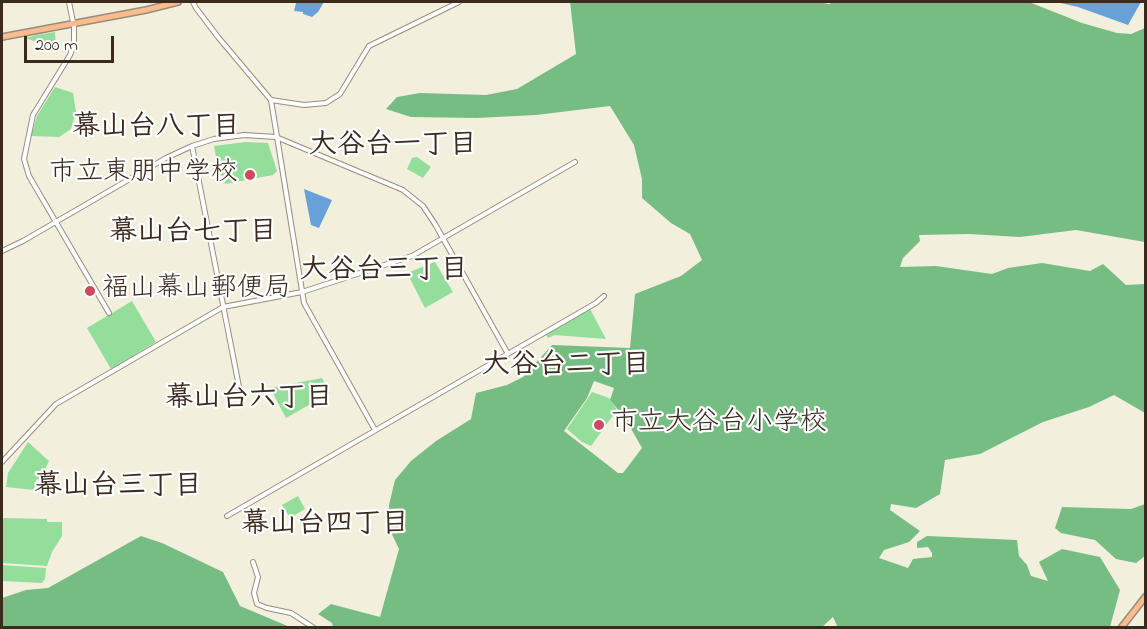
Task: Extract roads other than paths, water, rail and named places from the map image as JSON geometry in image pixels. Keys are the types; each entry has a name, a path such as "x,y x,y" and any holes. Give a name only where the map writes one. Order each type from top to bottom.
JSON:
{"main road":[{"path":"2,37 178,2"},
{"path":"1121,627 1146,596"}],"street":[{"path":"69,2 74,24 74,42 70,55 33,115 24,159 28,176 109,313"},
{"path":"148,2 150,9"},
{"path":"193,2 218,37 271,100 304,105 326,103 340,94 369,46 459,2"},
{"path":"271,100 307,311 375,430"},
{"path":"2,251 192,146 214,139 244,135 276,137 403,190 423,206 508,354"},
{"path":"192,146 241,397"},
{"path":"2,462 56,405 223,307 302,292 412,256 575,162"},
{"path":"227,516 596,303 604,296"},
{"path":"254,562 258,577 254,593 257,604 267,609 291,613 314,627"}],"water":[{"path":"294,2 324,2 312,17 303,12 294,11 296,3"},
{"path":"1056,2 1141,2 1128,25 1078,7"},
{"path":"304,189 332,200 319,228 311,225"}],"place":[{"name":"市立東朋中学校","path":"250,175"},
{"name":"福山幕山郵便局","path":"90,291"},
{"name":"市立大谷台小学校","path":"599,425"}],"district":[{"name":"幕山台八丁目","path":"156,129"},
{"name":"大谷台一丁目","path":"393,147"},
{"name":"幕山台七丁目","path":"193,234"},
{"name":"大谷台三丁目","path":"384,272"},
{"name":"大谷台二丁目","path":"566,367"},
{"name":"幕山台六丁目","path":"249,400"},
{"name":"幕山台三丁目","path":"118,488"},
{"name":"幕山台四丁目","path":"325,526"}]}
